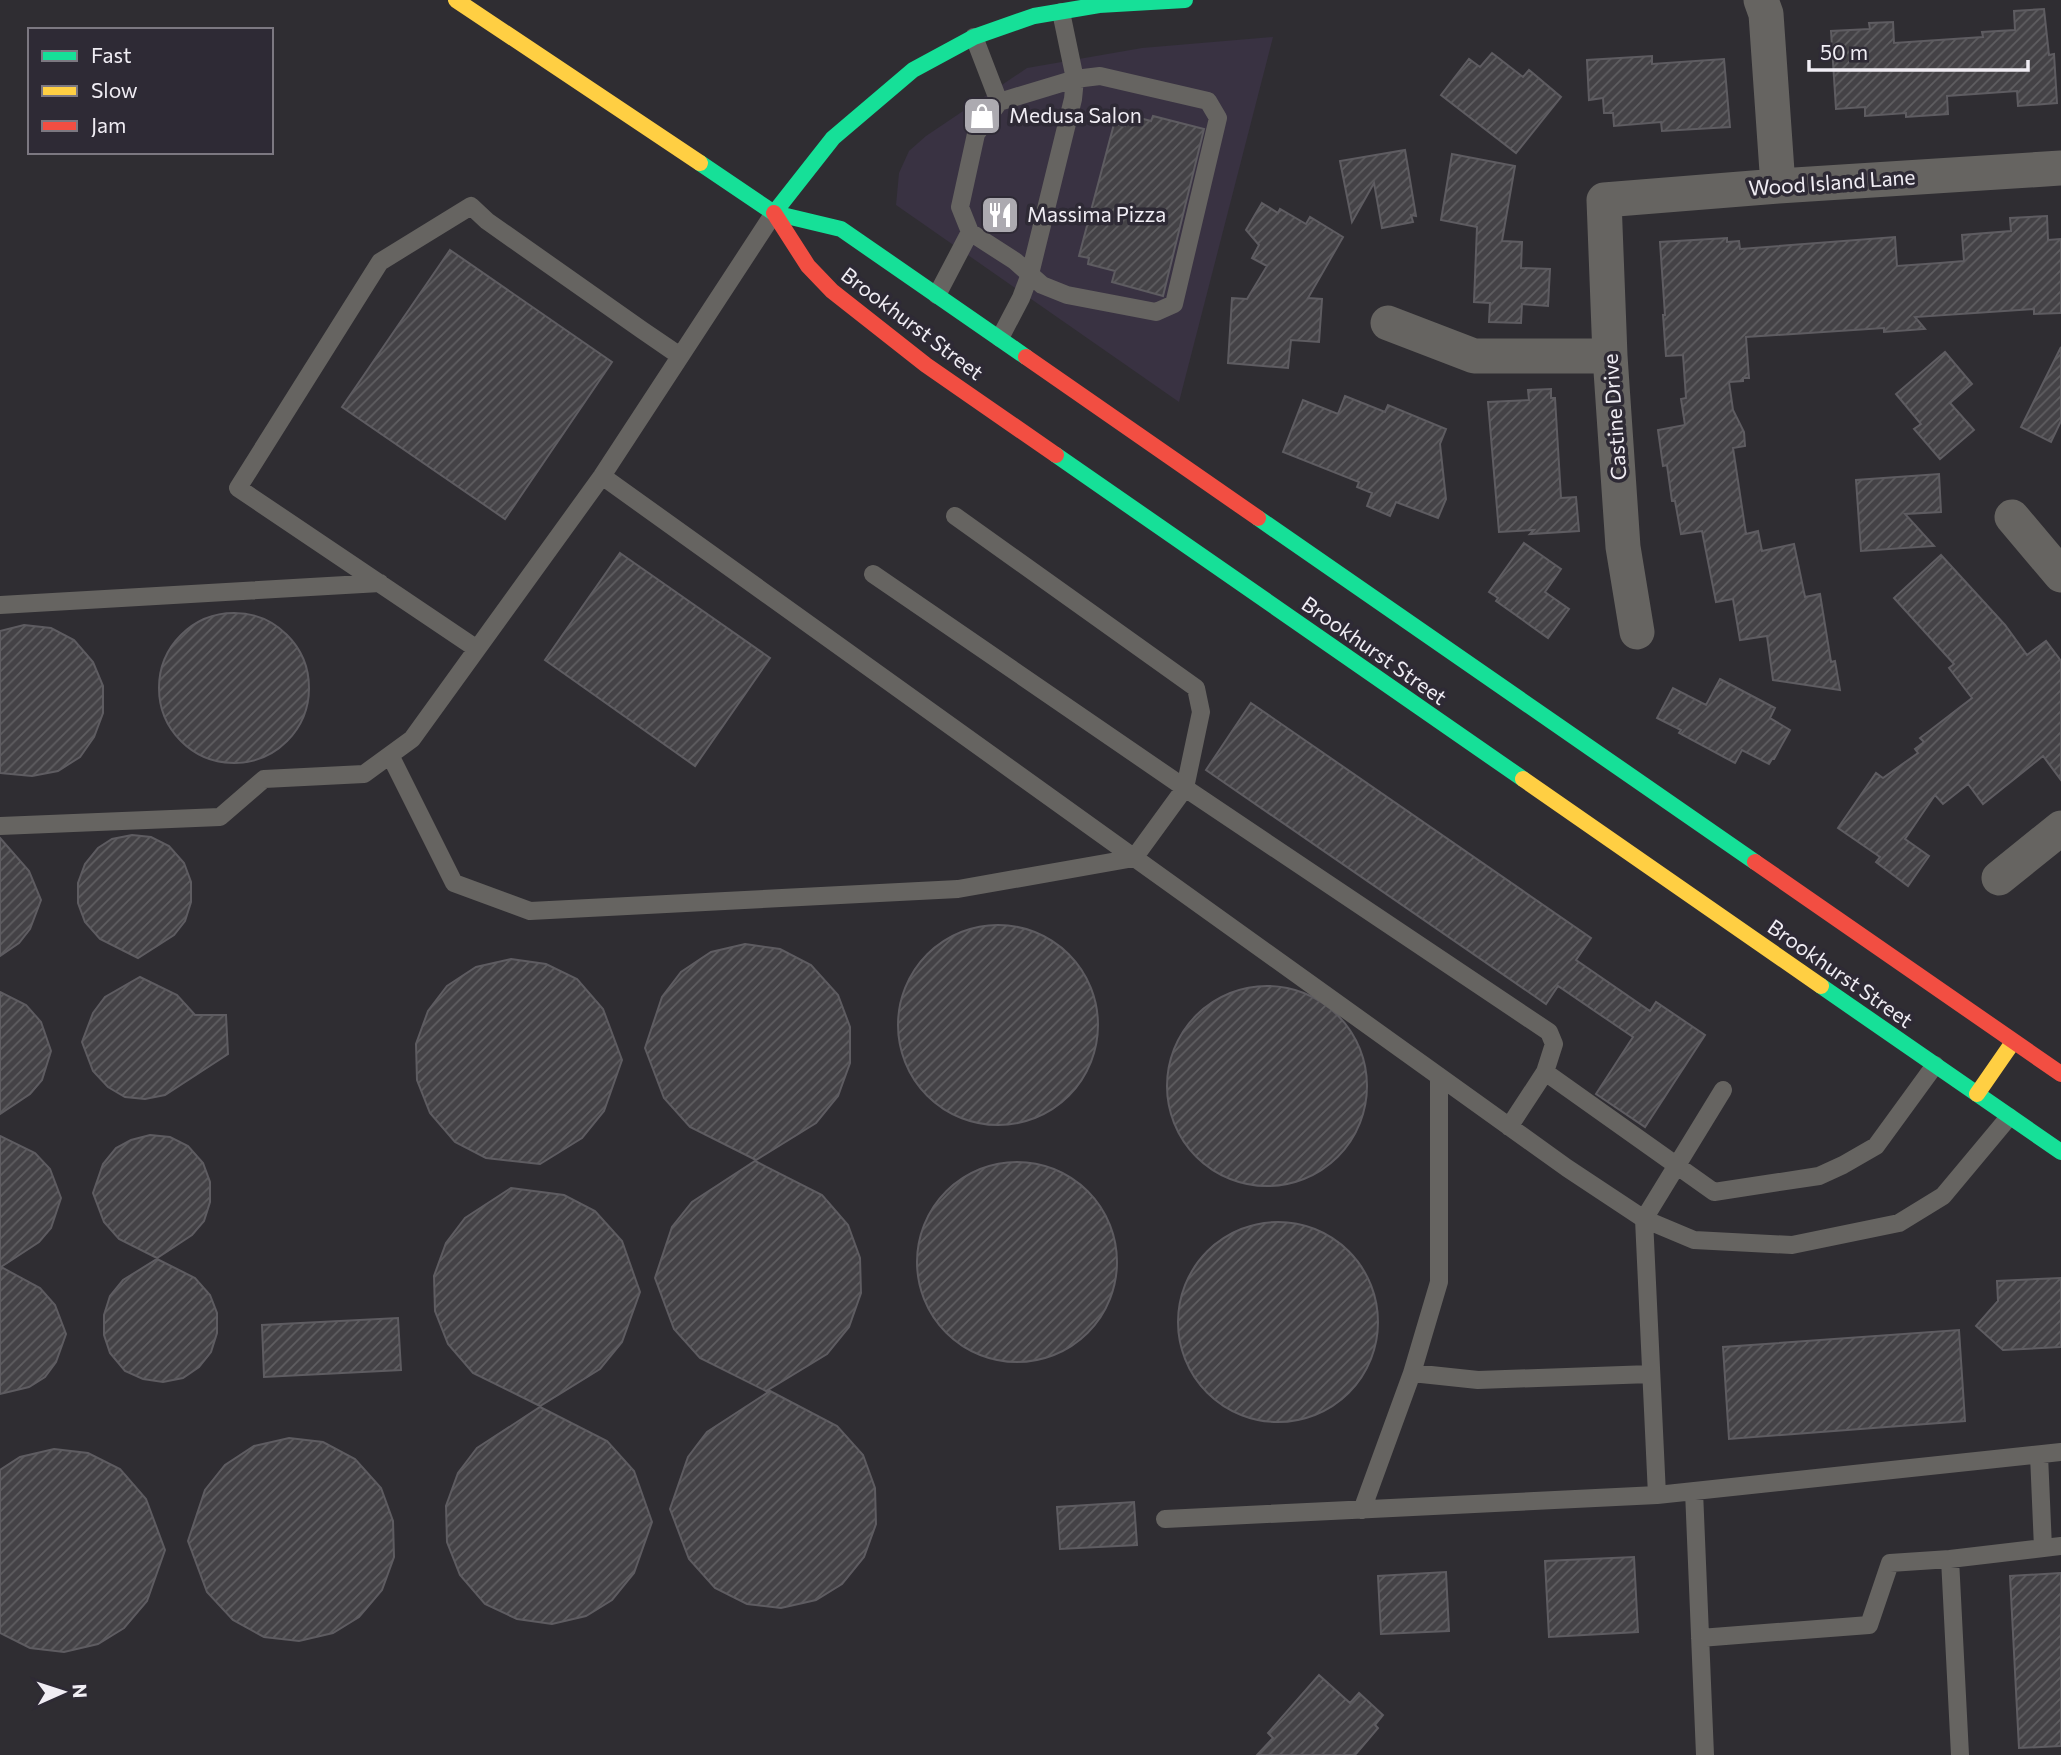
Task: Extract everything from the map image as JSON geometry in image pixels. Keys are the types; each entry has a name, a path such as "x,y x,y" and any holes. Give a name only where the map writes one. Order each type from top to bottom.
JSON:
{"main road":[{"name":"Brookhurst Street","path":"456,0 774,213 841,229 2061,1074"},
{"path":"774,213 833,138 913,70 974,37 1034,16 1099,5 1185,0"},
{"name":"Brookhurst Street","path":"774,213 808,266 832,291 926,365 2061,1153"},
{"path":"1976,1094 2013,1042"}],"street":[{"path":"1760,0 1766,14 1778,186"},
{"name":"Wood Island Lane","path":"1604,200 2061,167"},
{"name":"Castine Drive","path":"1604,200 1610,356 1623,547 1637,632"},
{"path":"1388,323 1474,356 1610,356"},
{"path":"2012,517 2061,575"},
{"path":"1999,878 2061,828"}],"lane":[{"path":"1000,338 1030,274 1073,99 1075,79 1061,12"},
{"path":"974,37 999,102"},
{"path":"1100,76 1208,101 1218,118 1174,304 1156,312 1067,295 1042,285 1015,261 970,232 960,208 976,134 999,102 1075,79 1100,76"},
{"path":"477,649 238,488 380,262 471,206 498,229 680,356"},
{"path":"0,826 220,817 264,779 364,774 412,739 602,476 774,213"},
{"path":"937,295 970,232"},
{"path":"602,476 1509,1127 1644,1219 1694,1240 1792,1245 1899,1223 1943,1196 2009,1117"},
{"path":"390,755 454,883 530,911 958,889 1134,858 1185,788 1201,712 1196,688 955,516"},
{"path":"873,574 1185,788 1549,1032 1554,1044 1545,1072 1509,1127"},
{"path":"0,605 380,583"},
{"path":"1545,1072 1714,1192 1819,1176 1876,1146 1935,1065"},
{"path":"1362,1510 1412,1374 1439,1282 1438,1076"},
{"path":"1657,1495 1644,1219 1723,1090"},
{"path":"1412,1374 1478,1380 1651,1374"},
{"path":"1165,1519 1657,1495 2061,1452"},
{"path":"1700,1638 1869,1625 1890,1563 2052,1547 2039,1455"},
{"path":"1694,1491 1705,1755"},
{"path":"1950,1559 1960,1755"}],"shaded area":[{"path":"1273,37 1179,402 896,205 899,173 909,151 926,136 1027,68 1142,48"}],"building":[{"path":"2044,9 2049,55 2054,54 2057,103 2018,106 2017,91 1947,96 1948,114 1865,116 1865,107 1836,109 1831,31 1870,29 1869,23 1893,22 1894,43 1983,37 1982,32 2015,30 2014,11"},
{"path":"1492,53 1523,77 1529,70 1561,97 1516,153 1441,95 1469,59 1480,67"},
{"path":"1652,56 1652,64 1724,59 1730,127 1662,131 1661,122 1614,126 1613,113 1604,113 1603,98 1589,100 1587,60"},
{"path":"1128,115 1151,121 1153,116 1204,129 1163,296 1112,282 1115,271 1088,264 1089,258 1079,256 1114,124 1125,126"},
{"path":"1405,150 1416,216 1411,215 1413,222 1382,228 1374,183 1352,222 1340,161"},
{"path":"1452,154 1515,166 1502,241 1522,242 1521,268 1550,269 1548,306 1522,304 1521,323 1489,322 1490,303 1474,302 1477,227 1441,220"},
{"path":"1262,203 1278,213 1280,209 1306,224 1310,217 1343,237 1308,298 1322,299 1319,342 1291,340 1288,368 1228,363 1232,298 1247,299 1267,266 1252,258 1259,245 1246,230"},
{"path":"2047,216 2048,240 2061,239 2061,313 2034,314 2034,309 1915,317 1925,329 1884,332 1884,328 1746,337 1749,378 1729,382 1733,410 1744,432 1745,446 1733,448 1746,534 1758,531 1762,551 1794,544 1805,597 1820,594 1831,662 1835,661 1840,690 1773,680 1767,636 1740,640 1733,599 1716,602 1702,531 1681,534 1675,501 1672,501 1658,430 1685,425 1681,399 1686,398 1683,355 1666,356 1660,242 1727,238 1727,242 1739,241 1740,249 1895,237 1897,266 1964,261 1962,235 2011,231 2010,218"},
{"path":"450,250 612,362 505,519 342,407"},
{"path":"2061,347 2061,421 2051,442 2021,427"},
{"path":"1945,352 1972,384 1950,403 1974,430 1940,459 1914,429 1921,424 1896,394"},
{"path":"1551,389 1551,398 1555,398 1561,498 1576,497 1579,531 1530,534 1534,530 1499,532 1488,402 1529,400 1528,390"},
{"path":"1345,396 1385,412 1388,405 1446,429 1440,444 1446,499 1438,518 1396,502 1390,516 1367,506 1372,493 1357,487 1359,482 1283,452 1303,400 1338,414"},
{"path":"1939,474 1941,512 1905,514 1934,546 1861,551 1856,480"},
{"path":"1524,543 1561,569 1545,592 1569,609 1548,638 1496,601 1498,598 1489,592"},
{"path":"620,553 770,658 695,766 545,660"},
{"path":"1941,555 2005,625 2027,655 2046,641 2061,661 2061,780 2043,756 1983,804 1968,784 1943,804 1935,795 1905,839 1929,856 1908,886 1876,862 1880,857 1838,828 1876,773 1883,778 1918,753 1915,749 1924,742 1920,738 1972,698 1949,668 1954,664 1894,598"},
{"path":"234,613 263,619 287,635 303,659 309,688 303,717 287,741 263,757 234,763 205,757 181,741 165,717 159,688 165,659 181,635 205,619"},
{"path":"24,625 51,628 74,640 93,662 103,686 103,713 94,737 80,757 58,771 32,776 0,773 0,631"},
{"path":"1720,679 1775,708 1770,718 1790,730 1769,764 1742,750 1735,763 1657,718 1673,688 1706,705"},
{"path":"1251,703 1591,938 1576,960 1650,1011 1656,1002 1705,1035 1645,1127 1596,1094 1633,1037 1558,986 1546,1004 1206,770"},
{"path":"132,835 151,837 169,846 184,863 191,882 191,902 185,921 174,935 138,958 100,939 85,922 78,903 78,883 85,864 98,848 112,839"},
{"path":"0,838 29,871 41,900 30,929 19,943 0,956"},
{"path":"998,925 1036,932 1069,954 1091,987 1098,1025 1091,1063 1069,1096 1036,1118 998,1125 960,1118 927,1096 905,1063 898,1025 905,987 927,954 960,932"},
{"path":"745,944 780,949 811,965 838,995 850,1027 850,1063 838,1096 816,1123 756,1160 690,1127 664,1098 645,1048 662,997 681,972 711,952"},
{"path":"511,959 546,964 577,979 603,1009 622,1060 604,1111 582,1138 540,1164 486,1158 455,1142 430,1113 417,1080 416,1044 428,1011 447,986 476,967"},
{"path":"140,977 177,995 195,1015 226,1015 228,1054 165,1095 145,1099 125,1097 108,1087 93,1071 82,1042 93,1013 105,997"},
{"path":"1267,986 1287,988 1305,994 1338,1015 1359,1048 1365,1066 1365,1106 1359,1124 1338,1157 1305,1178 1287,1184 1267,1186 1247,1184 1229,1178 1196,1157 1175,1124 1169,1106 1167,1086 1169,1066 1175,1048 1196,1015 1229,994 1247,988"},
{"path":"0,992 26,1005 41,1022 51,1051 42,1080 30,1094 0,1114"},
{"path":"150,1135 170,1137 188,1146 203,1163 210,1182 210,1202 204,1221 192,1235 157,1258 119,1239 104,1222 93,1193 103,1164 116,1148 131,1140"},
{"path":"0,1136 35,1153 50,1169 61,1198 51,1228 39,1242 1,1267 40,1288 55,1305 66,1334 56,1362 45,1377 29,1387 0,1394"},
{"path":"755,1161 822,1195 848,1225 860,1258 861,1293 849,1327 827,1354 766,1391 700,1358 674,1329 655,1278 672,1227 692,1202"},
{"path":"1017,1162 1055,1169 1088,1191 1110,1224 1117,1262 1110,1300 1088,1333 1055,1355 1017,1362 979,1355 946,1333 924,1300 917,1262 924,1224 946,1191 979,1169"},
{"path":"511,1188 564,1195 595,1211 622,1241 640,1292 622,1342 600,1369 540,1406 473,1373 448,1344 435,1311 434,1276 446,1243 465,1218"},
{"path":"1278,1222 1316,1229 1349,1251 1371,1284 1378,1322 1371,1360 1349,1393 1316,1415 1278,1422 1240,1415 1207,1393 1185,1360 1178,1322 1185,1284 1207,1251 1240,1229"},
{"path":"157,1259 195,1278 210,1295 217,1313 217,1333 211,1352 199,1367 183,1378 163,1382 143,1379 125,1371 110,1353 104,1335 104,1315 110,1296 123,1280"},
{"path":"2061,1278 2061,1347 2003,1350 1976,1326 1998,1301 1997,1281"},
{"path":"398,1318 401,1370 264,1377 262,1325"},
{"path":"1959,1330 1965,1421 1729,1439 1723,1347"},
{"path":"770,1391 837,1426 863,1455 875,1488 876,1524 864,1557 842,1584 816,1600 781,1608 747,1604 715,1588 689,1559 670,1509 688,1457 707,1432"},
{"path":"540,1407 607,1441 634,1471 652,1522 634,1573 612,1600 586,1616 552,1624 517,1619 485,1604 460,1575 447,1542 446,1506 458,1473 477,1448"},
{"path":"289,1438 323,1442 355,1459 381,1488 393,1521 394,1557 382,1590 359,1617 333,1633 299,1641 264,1637 233,1620 207,1592 188,1541 205,1490 225,1465 254,1446"},
{"path":"54,1449 88,1453 120,1469 146,1499 165,1550 147,1601 124,1628 98,1644 64,1652 30,1648 0,1633 0,1470 20,1457"},
{"path":"1134,1502 1137,1545 1060,1549 1057,1507"},
{"path":"1634,1557 1638,1632 1549,1637 1545,1561"},
{"path":"1446,1572 1449,1631 1381,1634 1378,1576"},
{"path":"2061,1573 2061,1746 2019,1748 2010,1576"},
{"path":"1319,1675 1350,1703 1359,1693 1383,1715 1375,1725 1378,1728 1355,1755 1257,1755 1273,1738 1268,1733"}],"traffic: fast":[{"path":"774,213 833,138 913,70 974,37 1034,16 1099,5 1185,0"},
{"path":"700,163 774,213 841,229 1026,357"},
{"path":"1056,455 1523,779"},
{"path":"1258,518 1755,862"},
{"path":"1821,986 2061,1152"}],"traffic: slow":[{"path":"456,0 700,163"},
{"path":"1523,779 1821,986"},
{"path":"1977,1094 2013,1042"}],"traffic: jam":[{"path":"774,213 808,266 832,291 926,365 1056,455"},
{"path":"1026,357 1258,518"},
{"path":"1755,862 2061,1074"}],"place":[{"name":"Medusa Salon","path":"982,116"},
{"name":"Massima Pizza","path":"1000,215"}]}
